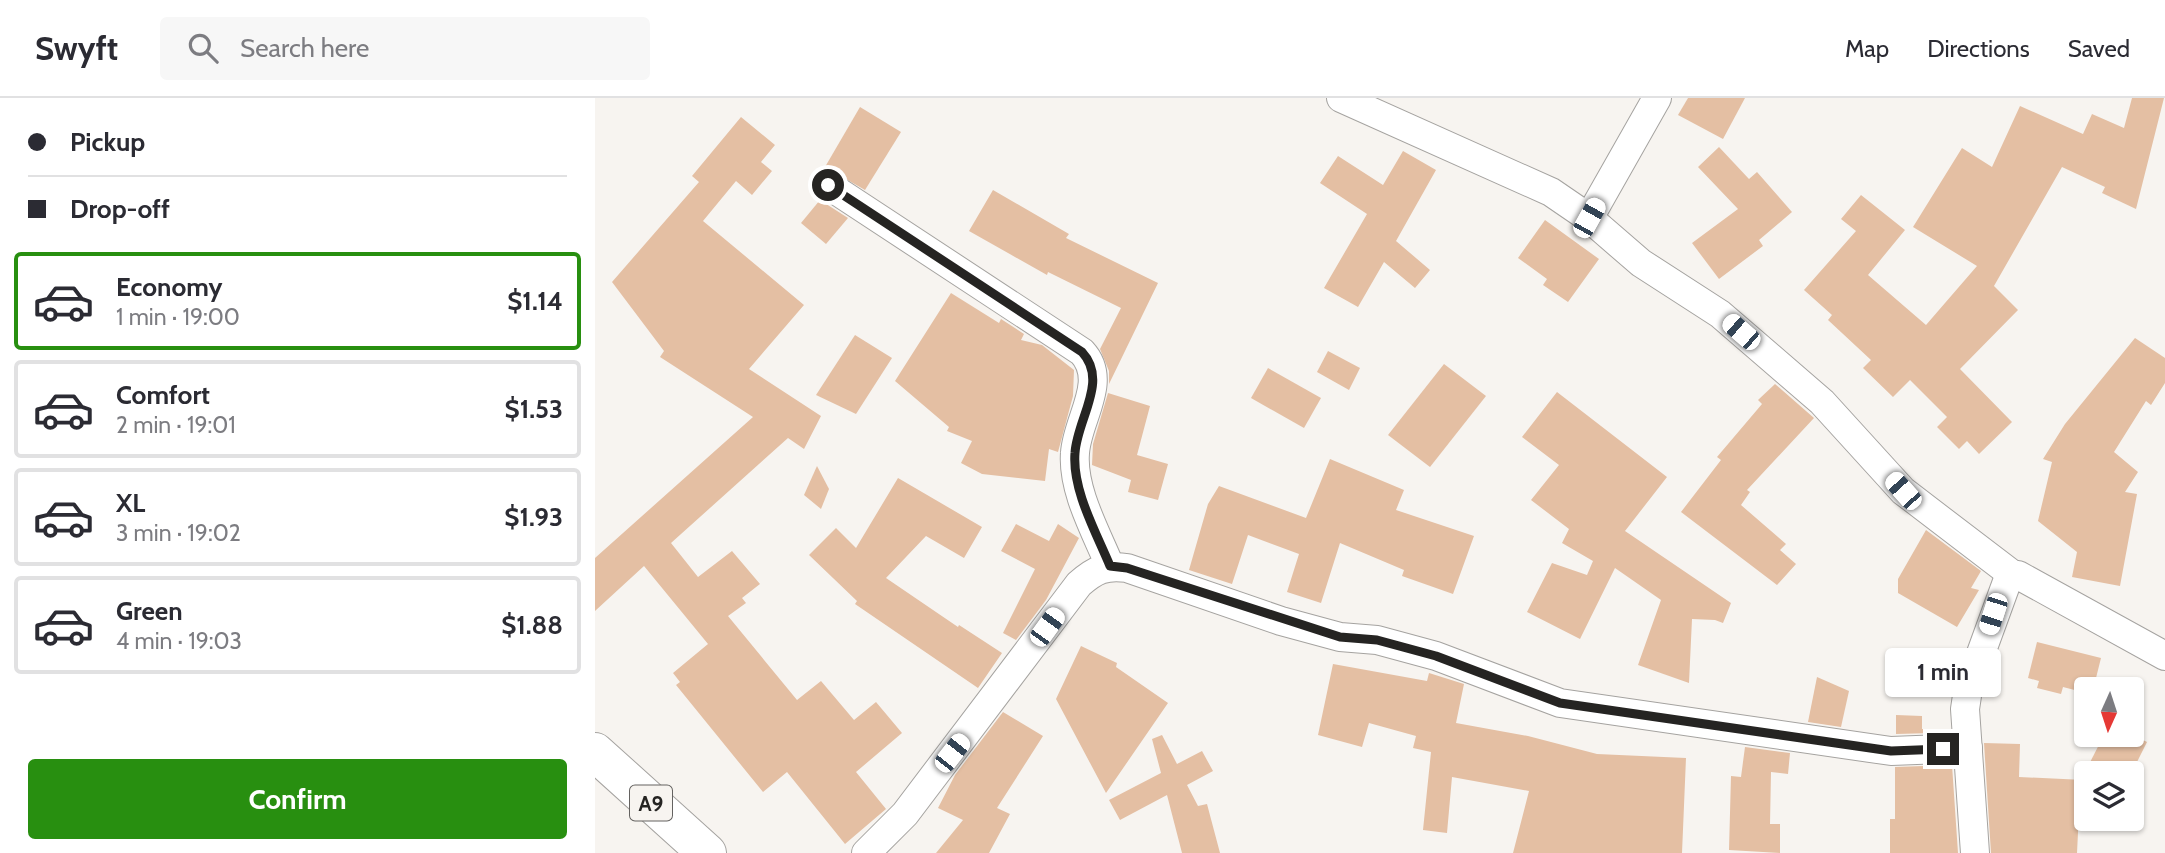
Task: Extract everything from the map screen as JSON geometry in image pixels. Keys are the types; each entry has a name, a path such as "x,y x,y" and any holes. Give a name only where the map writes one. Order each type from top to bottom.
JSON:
{"main road":[{"name":"A9","path":"595,752 707,853"}],"street":[{"path":"1341,98 1551,192 1589,218 1641,263 1720,314 1822,402 1903,491 2013,575 2018,575 2165,656"},
{"path":"1589,218 1657,98"},
{"path":"828,185 1082,352 1092,363 1095,378 1075,452 1076,475 1110,566"},
{"path":"866,853 905,814 1079,584 1093,572 1110,566 1127,568 1340,637 1377,640 1436,656 1560,703 1891,751 1968,748"},
{"path":"1975,853 1965,709 1968,689 2002,589 2013,575"}],"building":[{"path":"1688,98 1745,98 1723,139 1678,115"},
{"path":"2132,98 2164,98 2136,209 2102,193 2105,187 2062,167 1994,286 2018,310 1960,369 2012,422 1979,454 1967,441 1959,449 1937,427 1947,417 1910,380 1893,397 1863,368 1871,360 1828,320 1832,315 1804,290 1856,231 1841,219 1861,195 1905,230 1868,275 1926,325 1977,266 1913,227 1962,148 1992,167 2020,106 2083,134 2092,114 2124,128"},
{"path":"860,107 901,132 865,190 825,167"},
{"path":"741,117 775,145 761,162 772,171 752,195 736,181 703,221 804,305 749,369 821,416 804,449 788,438 671,543 698,577 732,551 760,584 742,598 746,603 728,616 797,700 821,681 854,720 876,702 902,733 856,772 886,809 845,844 787,772 763,792 676,685 680,682 673,673 708,644 644,566 595,611 595,558 753,417 660,357 664,351 612,282 699,182 692,176"},
{"path":"1719,147 1749,179 1757,172 1792,212 1759,240 1763,246 1719,279 1692,243 1738,209 1698,167"},
{"path":"1403,151 1436,170 1396,241 1430,270 1415,288 1384,262 1358,307 1324,288 1367,214 1320,183 1338,156 1383,185"},
{"path":"993,190 1069,234 1066,238 1158,283 1109,384 1109,371 1100,349 1121,308 1048,272 1047,275 969,231"},
{"path":"820,200 848,218 826,244 801,223"},
{"path":"1545,220 1599,259 1568,302 1543,285 1547,279 1518,258"},
{"path":"951,293 999,323 1001,319 1024,334 1021,340 1042,345 1074,370 1073,396 1058,452 1049,449 1045,481 982,474 961,463 972,441 947,431 949,427 895,381"},
{"path":"855,335 892,358 856,414 816,395"},
{"path":"2135,338 2165,358 2165,383 2151,405 2146,401 2114,452 2138,472 2125,492 2137,494 2120,586 2072,577 2077,552 2038,521 2052,462 2043,459 2065,424"},
{"path":"1328,351 1360,368 1349,390 1317,372"},
{"path":"1444,364 1486,396 1430,467 1388,435"},
{"path":"1268,368 1321,398 1304,428 1251,398"},
{"path":"1775,384 1814,418 1747,490 1750,492 1741,505 1786,544 1780,550 1796,564 1777,585 1681,512 1721,460 1717,457 1762,404 1758,400"},
{"path":"1557,392 1667,477 1625,531 1731,603 1723,623 1692,619 1689,683 1638,665 1661,600 1615,568 1580,639 1527,612 1552,563 1587,575 1593,561 1562,543 1569,529 1531,500 1559,465 1522,437"},
{"path":"1108,393 1150,406 1137,455 1168,464 1158,500 1128,492 1131,480 1092,465 1093,444"},
{"path":"1330,459 1404,490 1396,510 1474,536 1453,594 1402,576 1404,570 1340,543 1321,603 1287,592 1299,554 1248,535 1232,584 1189,570 1208,504 1219,486 1306,518"},
{"path":"817,466 829,489 821,509 804,495"},
{"path":"898,478 982,527 964,558 926,536 886,578 1002,653 978,688 855,604 857,601 809,555 836,528 856,548"},
{"path":"1016,524 1049,541 1058,524 1079,538 1046,600 1016,640 1003,633 1035,569 1001,551"},
{"path":"1926,530 1981,571 1971,588 1979,590 1957,627 1898,593 1898,579"},
{"path":"2037,642 2101,658 2096,677 2074,677 2074,690 2063,687 2061,694 2037,688 2039,681 2028,678"},
{"path":"1081,646 1117,663 1116,667 1168,703 1106,793 1056,699"},
{"path":"1333,664 1427,681 1429,673 1464,684 1456,723 1528,736 1597,754 1686,758 1682,853 1513,853 1529,791 1452,777 1447,833 1423,830 1431,752 1413,748 1416,736 1369,723 1362,747 1318,735"},
{"path":"1817,677 1849,691 1841,727 1808,722"},
{"path":"1003,712 1043,736 997,808 1010,814 989,853 936,853 963,820 938,808 955,775"},
{"path":"1896,715 1922,716 1922,729 1933,729 1933,733 1896,734"},
{"path":"1162,735 1177,764 1202,751 1213,771 1187,785 1198,806 1207,804 1220,853 1182,853 1167,795 1120,820 1109,800 1161,773 1152,739"},
{"path":"2144,740 2147,742 2138,761 2091,761 2098,747 2144,747"},
{"path":"1984,743 2020,744 2019,777 2074,780 2077,853 1991,853"},
{"path":"1745,747 1790,753 1788,774 1771,772 1770,824 1780,824 1780,853 1729,850 1731,776 1741,777"},
{"path":"1952,765 1958,853 1890,853 1890,819 1895,819 1895,767"}],"route":[{"path":"828,185 1082,352 1092,363 1095,378 1075,452 1076,475 1110,566 1127,568 1281,621 1340,637 1377,640 1436,656 1560,703 1762,730 1891,751 1943,749"}]}
